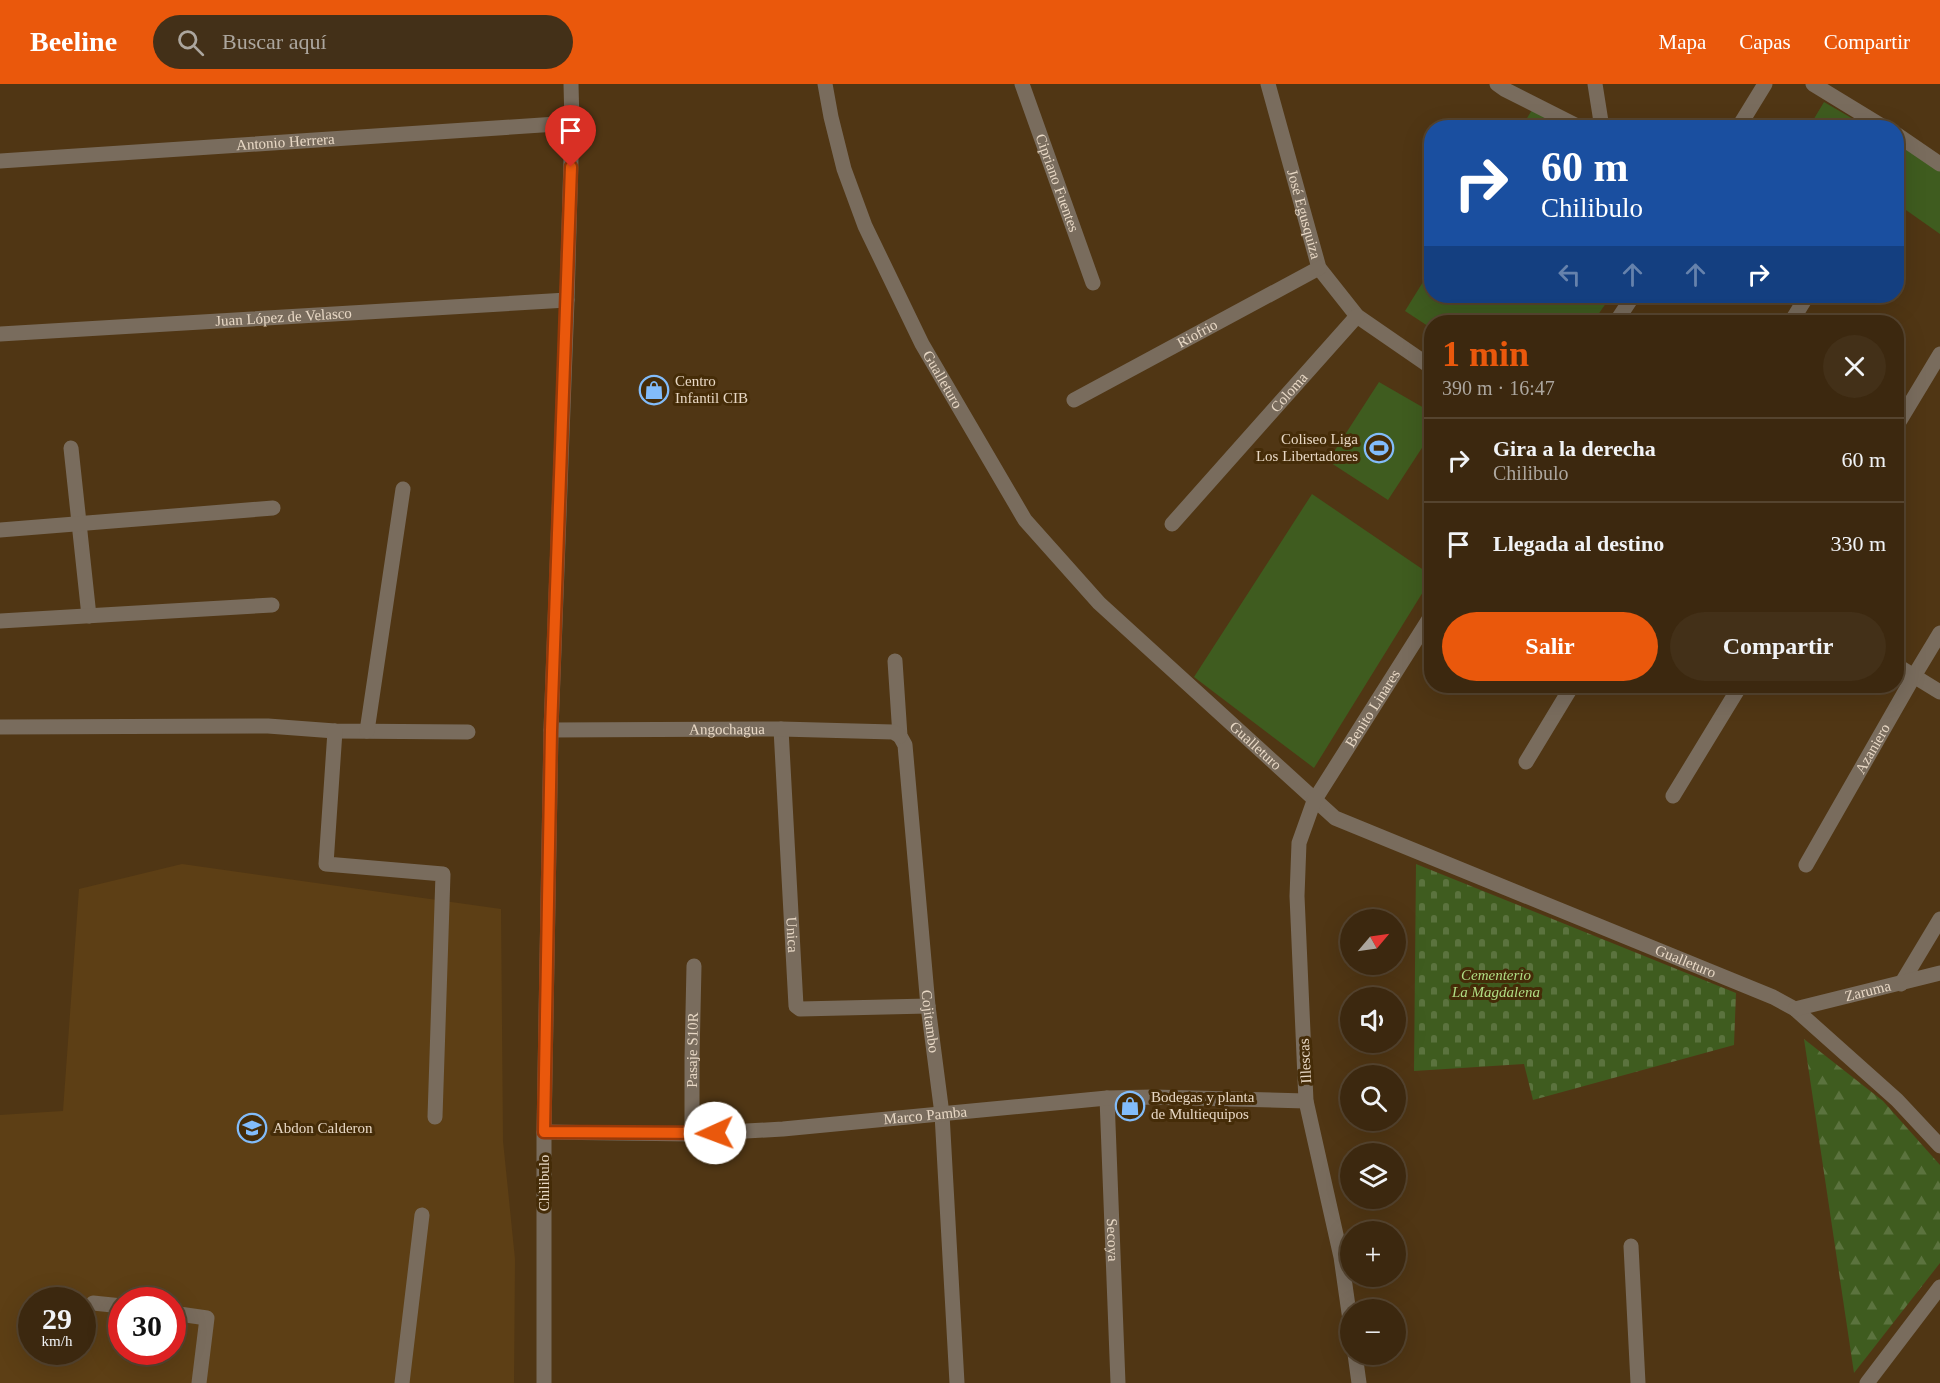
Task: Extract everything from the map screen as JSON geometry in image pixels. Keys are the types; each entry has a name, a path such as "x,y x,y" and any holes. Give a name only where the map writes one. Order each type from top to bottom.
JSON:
{"street":[{"name":"Chilibulo","path":"544,1383 544,1132 551,730 567,300 571,84"},
{"name":"Gualleturo","path":"825,84 844,169 865,226 922,345 1025,520 1099,603 1335,818 1773,997 1795,1009 1897,1100 1940,1146"},
{"name":"Cipriano Fuentes","path":"1022,84 1093,283"},
{"name":"José Egusquiza","path":"1268,84 1319,268 1357,316 1424,362"},
{"path":"1497,84 1565,120"},
{"path":"1595,84 1601,120"},
{"path":"1743,120 1765,84"},
{"path":"1813,84 1872,120"},
{"name":"Antonio Herrera","path":"0,162 572,123"},
{"path":"1904,143 1940,164"},
{"name":"Riofrio","path":"1074,400 1319,268"},
{"name":"Juan López de Velasco","path":"0,334 567,300"},
{"name":"Coloma","path":"1172,525 1357,316"},
{"path":"1904,414 1940,354"},
{"path":"72,448 89,616"},
{"path":"367,731 403,489"},
{"path":"0,530 273,508"},
{"path":"0,621 272,605"},
{"name":"Benito Linares","path":"1314,801 1424,627"},
{"name":"Azaniero","path":"1904,693 1940,633"},
{"name":"Cojitambo","path":"895,661 900,736 905,745 928,1006 942,1114 957,1383"},
{"path":"1904,669 1940,692"},
{"path":"1526,762 1568,693"},
{"path":"1673,796 1736,693"},
{"name":"Azaniero","path":"1806,866 1904,693"},
{"path":"0,727 268,726 335,731 468,732"},
{"name":"Angochagua","path":"551,730 781,729 893,732 900,736"},
{"name":"Unica","path":"781,729 796,1006 800,1009 928,1006"},
{"path":"335,731 326,864 443,874 435,1117"},
{"name":"Illescas","path":"1314,801 1299,843 1297,896 1306,1101 1341,1257 1347,1299"},
{"path":"1901,984 1940,919"},
{"name":"Pasaje S10R","path":"693,1134 694,966"},
{"name":"Zaruma","path":"1795,1009 1940,973"},
{"name":"Marco Pamba","path":"544,1132 693,1134 783,1129 1107,1098 1306,1101"},
{"name":"Secoya","path":"1107,1098 1118,1383"},
{"path":"402,1383 422,1215"},
{"path":"1631,1246 1638,1383"},
{"path":"1867,1383 1940,1287"},
{"path":"186,1315 207,1318 199,1383"},
{"path":"1357,1365 1359,1383"}],"shaded area":[{"name":"Abdon Calderon","path":"182,864 501,909 503,1141 515,1259 514,1383 0,1383 0,1115 63,1111 79,889"}],"green space":[{"path":"1824,102 1855,120 1813,120"},
{"path":"1535,105 1558,120 1526,120"},
{"path":"1908,142 1940,164 1940,234 1904,209 1904,147"},
{"path":"1424,280 1424,303 1606,303 1598,315 1424,315 1424,323 1405,311"},
{"name":"Coliseo Liga Los Libertadores","path":"1379,382 1424,408 1424,445 1388,500 1328,461"},
{"path":"1312,494 1424,570 1424,590 1314,768 1194,677"},
{"name":"Cementerio La Magdalena","path":"1416,864 1736,993 1734,1045 1533,1100 1524,1064 1414,1071"},
{"path":"1804,1039 1883,1101 1940,1165 1940,1263 1854,1373"}],"place":[{"name":"Centro Infantil CIB","path":"654,390"},
{"name":"Coliseo Liga Los Libertadores","path":"1379,448"},
{"name":"Bodegas y planta de Multiequipos","path":"1130,1106"},
{"name":"Abdon Calderon","path":"252,1128"}],"route":[{"path":"571,167 551,730 544,1132 715,1133"}]}
